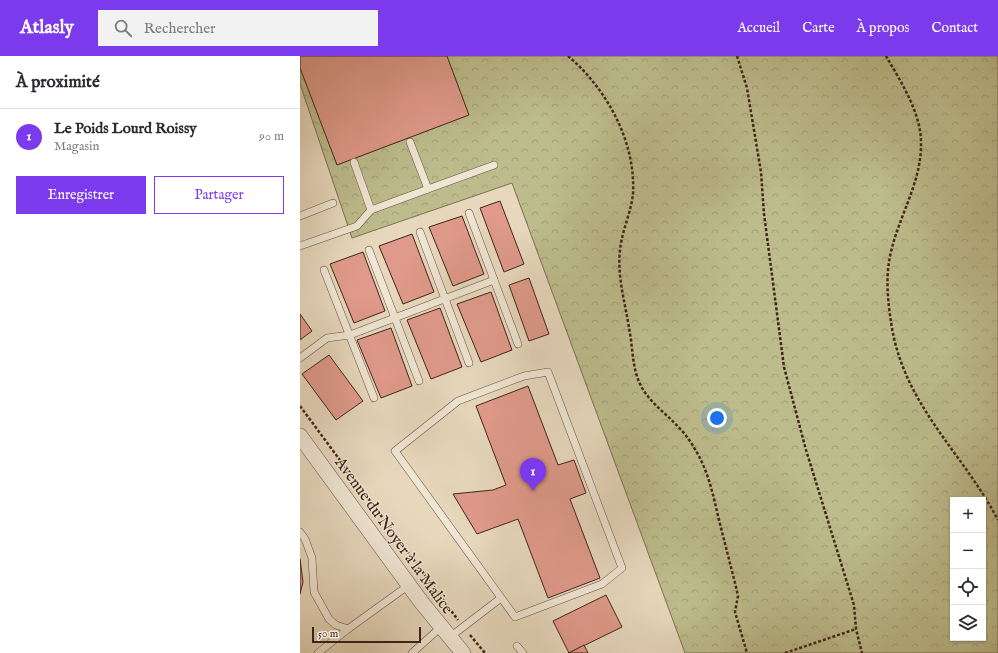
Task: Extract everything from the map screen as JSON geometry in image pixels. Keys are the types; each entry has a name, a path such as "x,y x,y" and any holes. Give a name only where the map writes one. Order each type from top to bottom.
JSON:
{"street":[{"name":"Avenue du Noyer à la Malice","path":"300,436 409,585 463,653"}],"lane":[{"path":"410,142 428,189"},
{"path":"354,162 371,210"},
{"path":"300,246 357,226 371,210 494,165"},
{"path":"300,216 333,203"},
{"path":"469,213 518,344"},
{"path":"420,232 469,363"},
{"path":"369,250 418,381"},
{"path":"324,270 374,398"},
{"path":"300,358 327,338 350,335 494,280"},
{"path":"548,372 622,568 602,584 515,617 501,598 395,451 458,401 524,376 548,372"},
{"path":"300,532 305,539 312,558 314,592 329,619 336,625 348,629"},
{"path":"318,653 348,629 409,585"},
{"path":"412,653 445,632 464,627 501,598"},
{"path":"517,646 523,653"}],"path":[{"path":"568,56 581,66 602,92 613,110 622,132 632,178 633,193 630,212 620,250 620,265 622,293 636,372 642,390 650,402 683,431 701,460 710,485 736,587 738,596 735,612 747,653"},
{"path":"737,56 747,88 761,172 764,214 784,367 806,450 854,605 856,629 862,653"},
{"path":"886,56 912,105 919,126 922,144 913,187 889,262 888,296 896,348 903,369 914,392 942,438 969,473 998,520"},
{"path":"300,406 464,627 485,653"},
{"path":"785,653 856,629"}],"green space":[{"path":"300,56 998,56 998,653 685,653 512,183 352,238 300,84"}],"building":[{"path":"300,56 447,56 469,115 337,165 300,68"},
{"path":"500,201 524,264 504,272 480,208"},
{"path":"462,216 484,274 453,286 429,227"},
{"path":"412,234 434,292 403,304 379,246"},
{"path":"363,252 385,311 354,323 330,264"},
{"path":"529,278 549,334 529,341 509,285"},
{"path":"491,292 512,350 481,362 457,304"},
{"path":"440,308 462,367 431,379 407,320"},
{"path":"300,314 312,331 300,340"},
{"path":"391,328 412,386 381,398 357,340"},
{"path":"329,355 363,401 336,420 302,374"},
{"path":"528,386 558,465 574,460 586,493 570,499 600,578 548,598 518,519 477,534 453,494 493,490 506,485 476,406"},
{"path":"300,559 303,582 300,594"},
{"path":"606,595 622,627 569,653 553,621"},
{"path":"584,645 588,653 569,653"}],"place":[{"name":"Le Poids Lourd Roissy","path":"533,491"}]}
